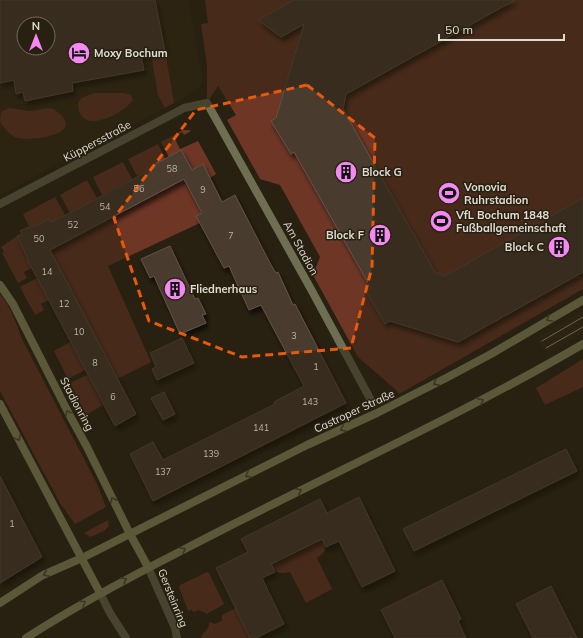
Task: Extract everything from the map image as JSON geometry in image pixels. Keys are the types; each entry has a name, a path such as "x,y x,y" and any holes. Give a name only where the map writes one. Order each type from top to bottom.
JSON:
{"main road":[{"name":"Stadionring","path":"0,285 13,304 130,534"},
{"name":"Castroper Straße","path":"0,603 43,575 82,558 307,445 377,413 448,377 491,354 583,300"},
{"path":"26,638 100,593 148,567 495,394 583,344"},
{"path":"0,404 100,593"},
{"path":"130,534 148,567"}],"street":[{"name":"Küppersstraße","path":"0,204 184,108 207,103"},
{"name":"Am Stadion","path":"207,103 309,284 373,404"},
{"name":"Gersteinring","path":"148,567 175,628 177,638"},
{"path":"100,593 110,613 126,638"}],"highlighted area":[{"path":"307,85 375,138 372,267 351,348 242,357 149,321 114,218 196,110"}],"shaded area":[{"path":"0,0 188,0 203,80 193,93 0,195"},
{"name":"Vonovia Ruhrstadion","path":"205,0 583,0 583,289 399,394 358,357 313,275 320,257 280,185 260,179 227,120 236,115 218,86 207,103 207,65 201,24 208,23"},
{"path":"165,51 174,103 165,108 158,95 151,54"},
{"path":"94,93 123,93 131,95 133,100 120,112 111,117 93,121 85,119 80,113 78,103 82,98"},
{"path":"9,108 25,111 36,111 47,108 53,109 62,116 66,123 64,128 58,133 50,136 30,139 15,137 7,131 0,122 1,112"},
{"path":"183,130 191,131 184,135 182,132 174,137 180,149 198,141 216,174 210,178 203,164 192,170 181,150 169,157 161,142"},
{"path":"158,144 165,159 152,166 152,169 137,176 128,159"},
{"path":"123,162 132,179 102,195 93,177"},
{"path":"184,179 202,213 196,216 200,223 108,266 151,362 117,379 49,248 63,243"},
{"path":"87,180 97,198 70,213 60,195"},
{"path":"55,197 65,215 51,222 49,219 34,227 33,225 29,226 23,214"},
{"path":"17,236 32,268 24,272 27,278 18,283 2,253 4,252 1,247"},
{"path":"37,278 49,300 41,304 44,310 35,315 20,287"},
{"path":"0,294 10,310 22,339 97,484 106,507 75,524 60,503 0,391"},
{"path":"583,310 583,333 547,354 537,338"},
{"path":"70,342 85,370 68,379 54,351"},
{"path":"583,359 583,387 545,405 536,388"},
{"path":"87,375 103,405 86,415 70,383"},
{"path":"108,520 109,526 104,531 90,537 84,533"},
{"path":"322,539 325,545 325,550 317,558 332,589 306,603 290,572 278,572 271,564"},
{"path":"207,572 209,573 224,604 207,614 199,610 194,612 191,610 188,611 179,587 180,585"},
{"path":"236,608 250,638 201,638 209,625 209,622 215,624 222,621 222,615"}],"building":[{"name":"Moxy Bochum","path":"0,0 155,0 165,51 141,56 144,70 72,83 73,91 25,101 23,92 16,94 14,80 0,83"},
{"path":"294,0 515,0 346,94 343,109 435,272 445,276 583,198 583,272 458,342 390,321 385,324 366,291 371,288 294,152 291,154 271,121 276,118 304,24 281,37 258,20"},
{"path":"181,150 192,170 203,164 222,202 235,195 271,265 276,273 278,272 293,305 295,304 346,403 153,501 130,454 153,442 163,460 275,404 274,402 304,386 261,305 249,310 229,266 224,268 196,216 202,213 184,179 50,250 136,414 115,426 27,259 17,236 22,234 20,231 33,225 34,227 49,219 51,222 68,214 152,169 152,166"},
{"name":"Fliednerhaus","path":"170,246 195,299 198,298 206,314 202,315 206,323 180,334 154,276 150,278 141,259"},
{"path":"182,338 194,363 157,380 152,369 156,367 150,353"},
{"path":"164,392 175,414 163,420 151,398"},
{"path":"566,449 577,471 414,551 403,529"},
{"path":"0,476 42,557 0,583"},
{"path":"359,497 395,571 362,587 339,541 326,547 322,539 271,564 275,572 262,578 284,624 256,638 250,638 216,568 248,552 241,539 320,499 327,513"},
{"path":"442,580 461,619 458,621 466,638 395,638 381,610"},
{"path":"551,586 577,638 533,638 516,604"}],"tram line":[{"path":"542,341 583,317"},
{"path":"546,348 583,327"}],"place":[{"name":"Moxy Bochum","path":"79,53"},
{"name":"Block G","path":"346,172"},
{"name":"Vonovia Ruhrstadion","path":"449,193"},
{"name":"VfL Bochum 1848 Fußballgemeinschaft","path":"441,221"},
{"name":"Block F","path":"380,235"},
{"name":"Block C","path":"559,247"},
{"name":"Fliednerhaus","path":"175,289"}]}
